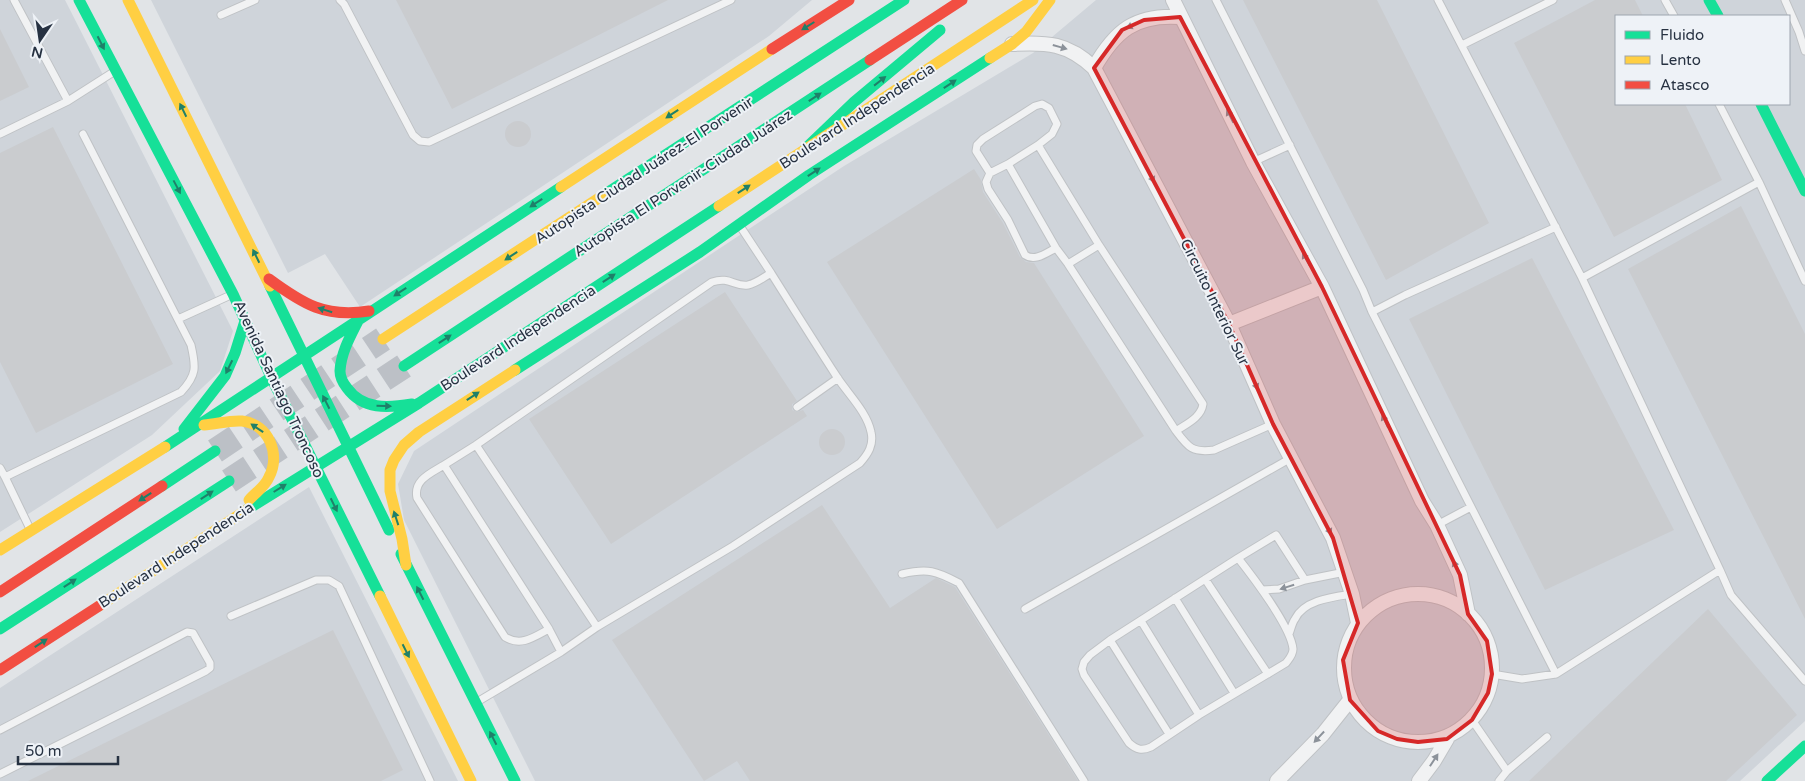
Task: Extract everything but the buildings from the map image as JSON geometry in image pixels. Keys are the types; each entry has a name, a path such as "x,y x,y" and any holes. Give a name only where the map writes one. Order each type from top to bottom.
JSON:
{"main road":[{"name":"Avenida Santiago Troncoso","path":"79,0 233,294 271,377 471,781"},
{"path":"128,0 266,277 406,566 515,781"},
{"path":"0,550 117,478 722,81 849,0"},
{"name":"Autopista Ciudad Juárez-El Porvenir","path":"383,339 904,0"},
{"name":"Autopista El Porvenir-Ciudad Juárez","path":"404,366 962,0"},
{"path":"805,149 846,108 946,24 966,0"},
{"name":"Boulevard Independencia","path":"0,670 315,466 419,403 1033,0"},
{"path":"406,566 401,535 391,504 389,487 393,462 408,441 431,424 700,252 809,175 1012,44 1026,32 1050,0"},
{"path":"1709,0 1717,15"},
{"path":"1762,105 1805,191"},
{"path":"620,290 700,252"},
{"path":"266,277 293,296 320,309 333,313 348,314 373,310"},
{"path":"522,336 593,302"},
{"path":"359,319 345,350 339,371 341,380 348,392 358,400 369,405 386,407 419,403"},
{"path":"180,436 191,417 219,384 230,367 245,321"},
{"path":"196,426 212,425 229,420 245,421 263,431 271,441 275,452 271,474 265,485 250,498 243,512"},
{"path":"0,592 215,451"},
{"path":"0,629 228,481"},
{"path":"1768,781 1805,746"}],"street":[{"path":"1173,0 1253,162 1322,288 1422,501 1437,525 1460,575 1468,614"},
{"path":"1094,68 1105,48 1122,30 1144,20 1162,16 1180,17"},
{"name":"Circuito Interior Sur","path":"1012,44 1038,42 1063,47 1081,56 1094,68 1229,324 1272,424 1333,538 1352,594 1358,623"},
{"path":"1229,324 1322,288"},
{"path":"1411,594 1432,596 1452,602 1468,614 1479,627 1487,642 1491,657 1492,674 1488,693 1472,720 1457,733 1446,739 1418,742 1397,739 1378,731 1362,717 1350,700 1344,680 1343,660 1348,640 1358,623 1373,608 1391,599 1411,594"},
{"path":"1277,781 1323,734 1350,700"},
{"path":"1419,781 1434,761 1446,739"}],"lane":[{"path":"14,0 68,101"},
{"path":"221,15 255,0"},
{"path":"340,0 344,4 413,135 420,141 429,142 731,0"},
{"path":"1216,0 1556,674"},
{"path":"1438,0 1582,278 1720,570 1730,595 1805,681"},
{"path":"1462,45 1554,0"},
{"path":"1665,0 1673,15"},
{"path":"1785,0 1800,32 1805,51"},
{"path":"0,134 68,101 115,70"},
{"path":"990,172 976,151 977,145 983,139 1035,106 1042,104 1050,108 1057,124 1052,134 1008,164 990,172 986,182 988,189 1008,220 1028,257 1034,258 1056,248"},
{"path":"1720,105 1760,182 1805,281"},
{"path":"5,477 181,392 190,383 195,371 191,345 83,134"},
{"path":"1038,144 1099,245 1203,404 1202,411 1198,416 1176,431"},
{"path":"1253,162 1290,145"},
{"path":"1008,164 1056,248 1187,446 1199,451 1214,450 1272,424"},
{"path":"1582,278 1760,182"},
{"path":"476,703 561,652 597,627 733,546 860,463 869,453 872,432 867,419 838,378 739,226"},
{"path":"1372,312 1405,295 1556,227"},
{"path":"1068,264 1099,245"},
{"path":"549,629 524,642 517,642 505,637 417,498 416,490 418,484 712,282 720,279 746,285 756,282 770,273"},
{"path":"178,319 233,294"},
{"path":"797,407 838,378"},
{"path":"476,445 597,627"},
{"path":"1025,609 1291,458"},
{"path":"444,465 549,629 561,652"},
{"path":"0,468 31,531"},
{"path":"1437,525 1471,507"},
{"path":"1238,558 1262,590 1290,634 1293,651 1291,657 1286,663 1199,714 1145,750 1134,748 1084,675 1082,669 1084,662 1090,655 1175,598 1238,558 1276,535 1305,580"},
{"path":"902,574 921,570 940,574 959,584 1084,781"},
{"path":"1492,674 1522,679 1556,674 1720,570"},
{"path":"1262,590 1279,589 1305,580 1345,572"},
{"path":"1206,579 1268,674"},
{"path":"231,616 316,580 328,580 339,586 430,781"},
{"path":"1290,634 1295,618 1304,608 1328,598 1352,594"},
{"path":"1175,598 1234,693"},
{"path":"1141,621 1199,714"},
{"path":"0,730 187,632 193,633 210,663 210,668 206,671 0,774"},
{"path":"1110,640 1169,734"},
{"path":"1472,720 1507,771"},
{"path":"1498,781 1547,737"}],"highlighted area":[{"path":"1180,17 1322,287 1460,575 1468,614 1487,641 1492,674 1488,693 1472,720 1447,739 1418,742 1397,739 1378,731 1350,700 1343,660 1358,623 1333,538 1273,424 1229,324 1094,68 1122,30 1144,20"}],"shaded area":[{"path":"0,0 65,0 233,331 220,371 152,435 0,532"},
{"path":"151,0 812,0 769,36 360,307 325,254 288,273"},
{"path":"1096,0 1805,0 1805,721 1740,781 535,781 404,520 398,484 414,451 844,166 1033,53"},
{"path":"309,487 458,781 0,781 0,688"}],"tunnel":[{"path":"215,451 383,339"},
{"path":"229,481 404,366"}],"traffic: fast":[{"path":"79,0 233,294 271,377 380,596"},
{"path":"602,196 904,0"},
{"path":"1709,0 1717,15"},
{"path":"805,149 854,102 940,30"},
{"path":"515,370 700,252 809,175 990,58"},
{"path":"404,366 870,60"},
{"path":"1762,105 1805,191"},
{"path":"165,447 561,187"},
{"path":"248,509 419,403 719,206"},
{"path":"270,286 389,530"},
{"path":"359,319 342,357 340,374 344,384 353,395 368,404 376,406 412,404"},
{"path":"184,429 225,376 235,353 245,321"},
{"path":"162,486 215,451"},
{"path":"0,629 229,481"},
{"path":"401,554 515,781"},
{"path":"1767,781 1805,746"}],"traffic: slow":[{"path":"128,0 270,286"},
{"path":"719,206 1033,0"},
{"path":"990,58 1012,44 1026,32 1050,0"},
{"path":"561,187 772,49"},
{"path":"383,339 602,196"},
{"path":"406,565 402,539 390,491 390,470 394,460 404,445 419,432 515,370"},
{"path":"204,425 242,421 251,423 266,434 273,450 272,468 265,484 249,500"},
{"path":"0,550 165,447"},
{"path":"99,606 248,509"},
{"path":"380,596 471,781"}],"traffic: jam":[{"path":"772,49 849,0"},
{"path":"870,60 962,0"},
{"path":"269,279 293,296 327,311 353,313 369,311"},
{"path":"0,592 162,486"},
{"path":"0,670 99,606"}]}
